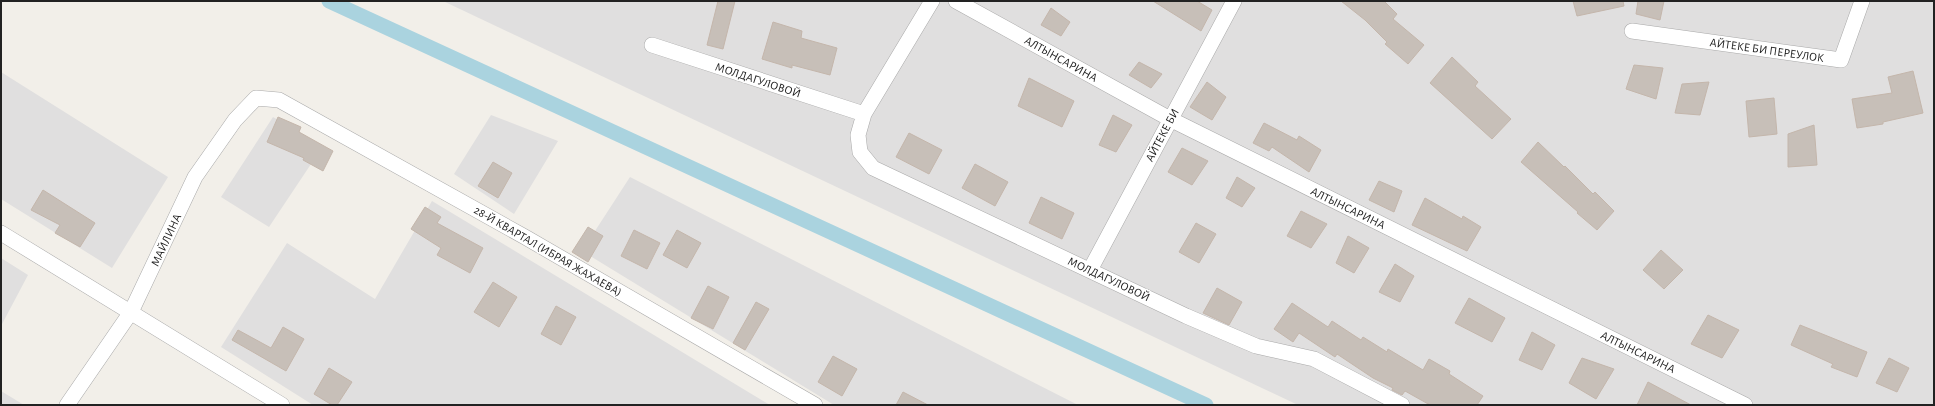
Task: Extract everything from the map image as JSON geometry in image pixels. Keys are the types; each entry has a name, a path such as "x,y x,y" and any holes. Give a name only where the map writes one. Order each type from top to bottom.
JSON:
{"street":[{"name":"МОЛДАГУЛОВОЙ","path":"932,1 864,114 858,135 860,152 873,168 1256,346 1314,359 1402,405"},
{"name":"АЛТЫНСАРИНА","path":"956,1 1170,119 1745,405"},
{"name":"АЙТЕКЕ БИ","path":"1090,270 1234,1"},
{"name":"АЙТЕКЕ БИ ПЕРЕУЛОК","path":"1632,31 1841,60 1862,1"},
{"name":"МОЛДАГУЛОВОЙ","path":"652,45 864,114"},
{"name":"МАЙЛИНА","path":"67,405 131,312 196,177 235,120 256,98 279,100"},
{"name":"28-Й КВАРТАЛ (ИБРАЯ ЖАХАЕВА)","path":"279,100 525,237 815,405"},
{"path":"1,232 282,405"}],"shaded area":[{"path":"443,1 1934,1 1934,405 1298,405"},
{"path":"1,72 168,177 112,268 1,199"},
{"path":"491,115 558,141 514,214 454,174"},
{"path":"273,117 323,146 269,227 221,197"},
{"path":"630,177 1078,405 834,405 582,251"},
{"path":"432,201 770,405 313,405 221,347 287,243 375,299"},
{"path":"1,258 28,275 1,326"},
{"path":"1,391 24,405 1,405"}],"building":[{"path":"718,1 735,1 723,49 707,45"},
{"path":"1153,1 1197,1 1212,10 1201,31"},
{"path":"1341,1 1384,1 1397,14 1393,19 1424,45 1408,64 1385,44 1387,42 1365,20"},
{"path":"1573,1 1623,1 1624,6 1577,16"},
{"path":"1638,1 1664,1 1660,20 1636,14"},
{"path":"1051,8 1070,22 1061,36 1041,25"},
{"path":"773,22 802,31 801,38 837,48 830,75 792,65 792,68 762,59"},
{"path":"1452,57 1478,82 1475,86 1511,119 1492,139 1430,83"},
{"path":"1139,62 1162,74 1151,88 1129,75"},
{"path":"1634,65 1663,68 1656,99 1626,89"},
{"path":"1913,71 1923,113 1883,122 1883,124 1857,128 1852,99 1892,93 1888,77"},
{"path":"1029,78 1074,101 1062,127 1018,106"},
{"path":"1207,82 1226,97 1212,120 1190,107"},
{"path":"1709,82 1700,115 1675,113 1682,84"},
{"path":"1774,98 1777,134 1749,137 1746,101"},
{"path":"1113,115 1132,125 1116,152 1099,145"},
{"path":"278,117 301,127 299,132 333,151 323,171 303,160 304,158 267,142"},
{"path":"1264,123 1297,140 1299,136 1321,150 1309,172 1272,147 1269,151 1253,143"},
{"path":"1814,125 1817,165 1788,167 1788,134"},
{"path":"909,133 942,150 929,174 896,157"},
{"path":"1538,142 1593,194 1595,192 1614,211 1597,230 1521,162"},
{"path":"1182,148 1208,161 1192,185 1168,172"},
{"path":"493,162 512,173 498,198 478,186"},
{"path":"975,164 1008,182 995,206 962,188"},
{"path":"1237,177 1255,188 1242,207 1226,198"},
{"path":"1379,181 1402,191 1394,212 1369,200"},
{"path":"43,190 95,223 80,247 55,233 60,225 31,210"},
{"path":"1041,197 1074,213 1062,239 1029,223"},
{"path":"1425,198 1462,219 1463,216 1481,227 1467,251 1412,225"},
{"path":"425,207 441,217 437,223 483,248 470,273 437,255 441,248 411,229"},
{"path":"1301,211 1327,224 1311,248 1287,236"},
{"path":"1196,223 1216,234 1199,263 1179,252"},
{"path":"588,227 603,236 588,262 572,252"},
{"path":"634,230 660,243 647,269 621,256"},
{"path":"677,230 701,243 687,268 663,255"},
{"path":"1348,236 1369,248 1354,273 1336,263"},
{"path":"1661,250 1683,270 1664,289 1643,270"},
{"path":"1395,264 1414,276 1400,302 1379,292"},
{"path":"493,282 517,297 499,327 474,312"},
{"path":"708,286 729,297 713,329 691,318"},
{"path":"1217,288 1242,302 1229,325 1203,313"},
{"path":"1469,298 1505,318 1492,342 1455,323"},
{"path":"756,302 769,309 745,350 733,343"},
{"path":"1292,303 1328,327 1332,321 1361,340 1363,337 1387,352 1388,349 1423,370 1429,359 1450,371 1449,374 1483,396 1477,405 1430,405 1405,391 1402,395 1392,390 1393,388 1373,378 1337,354 1335,357 1299,333 1293,342 1274,329"},
{"path":"556,306 576,317 561,345 541,334"},
{"path":"1708,315 1739,330 1722,358 1691,344"},
{"path":"1800,325 1867,352 1857,377 1831,367 1833,364 1791,345"},
{"path":"283,327 304,339 286,371 232,340 238,330 271,348"},
{"path":"1532,332 1555,345 1542,370 1519,360"},
{"path":"833,356 857,369 842,396 818,382"},
{"path":"1582,358 1614,369 1596,399 1569,383"},
{"path":"1889,358 1909,368 1897,392 1876,383"},
{"path":"329,368 352,382 337,405 332,405 314,394"},
{"path":"1648,382 1691,405 1637,405"},
{"path":"903,392 928,405 896,405"}],"waterway":[{"path":"329,1 1206,405"}]}
